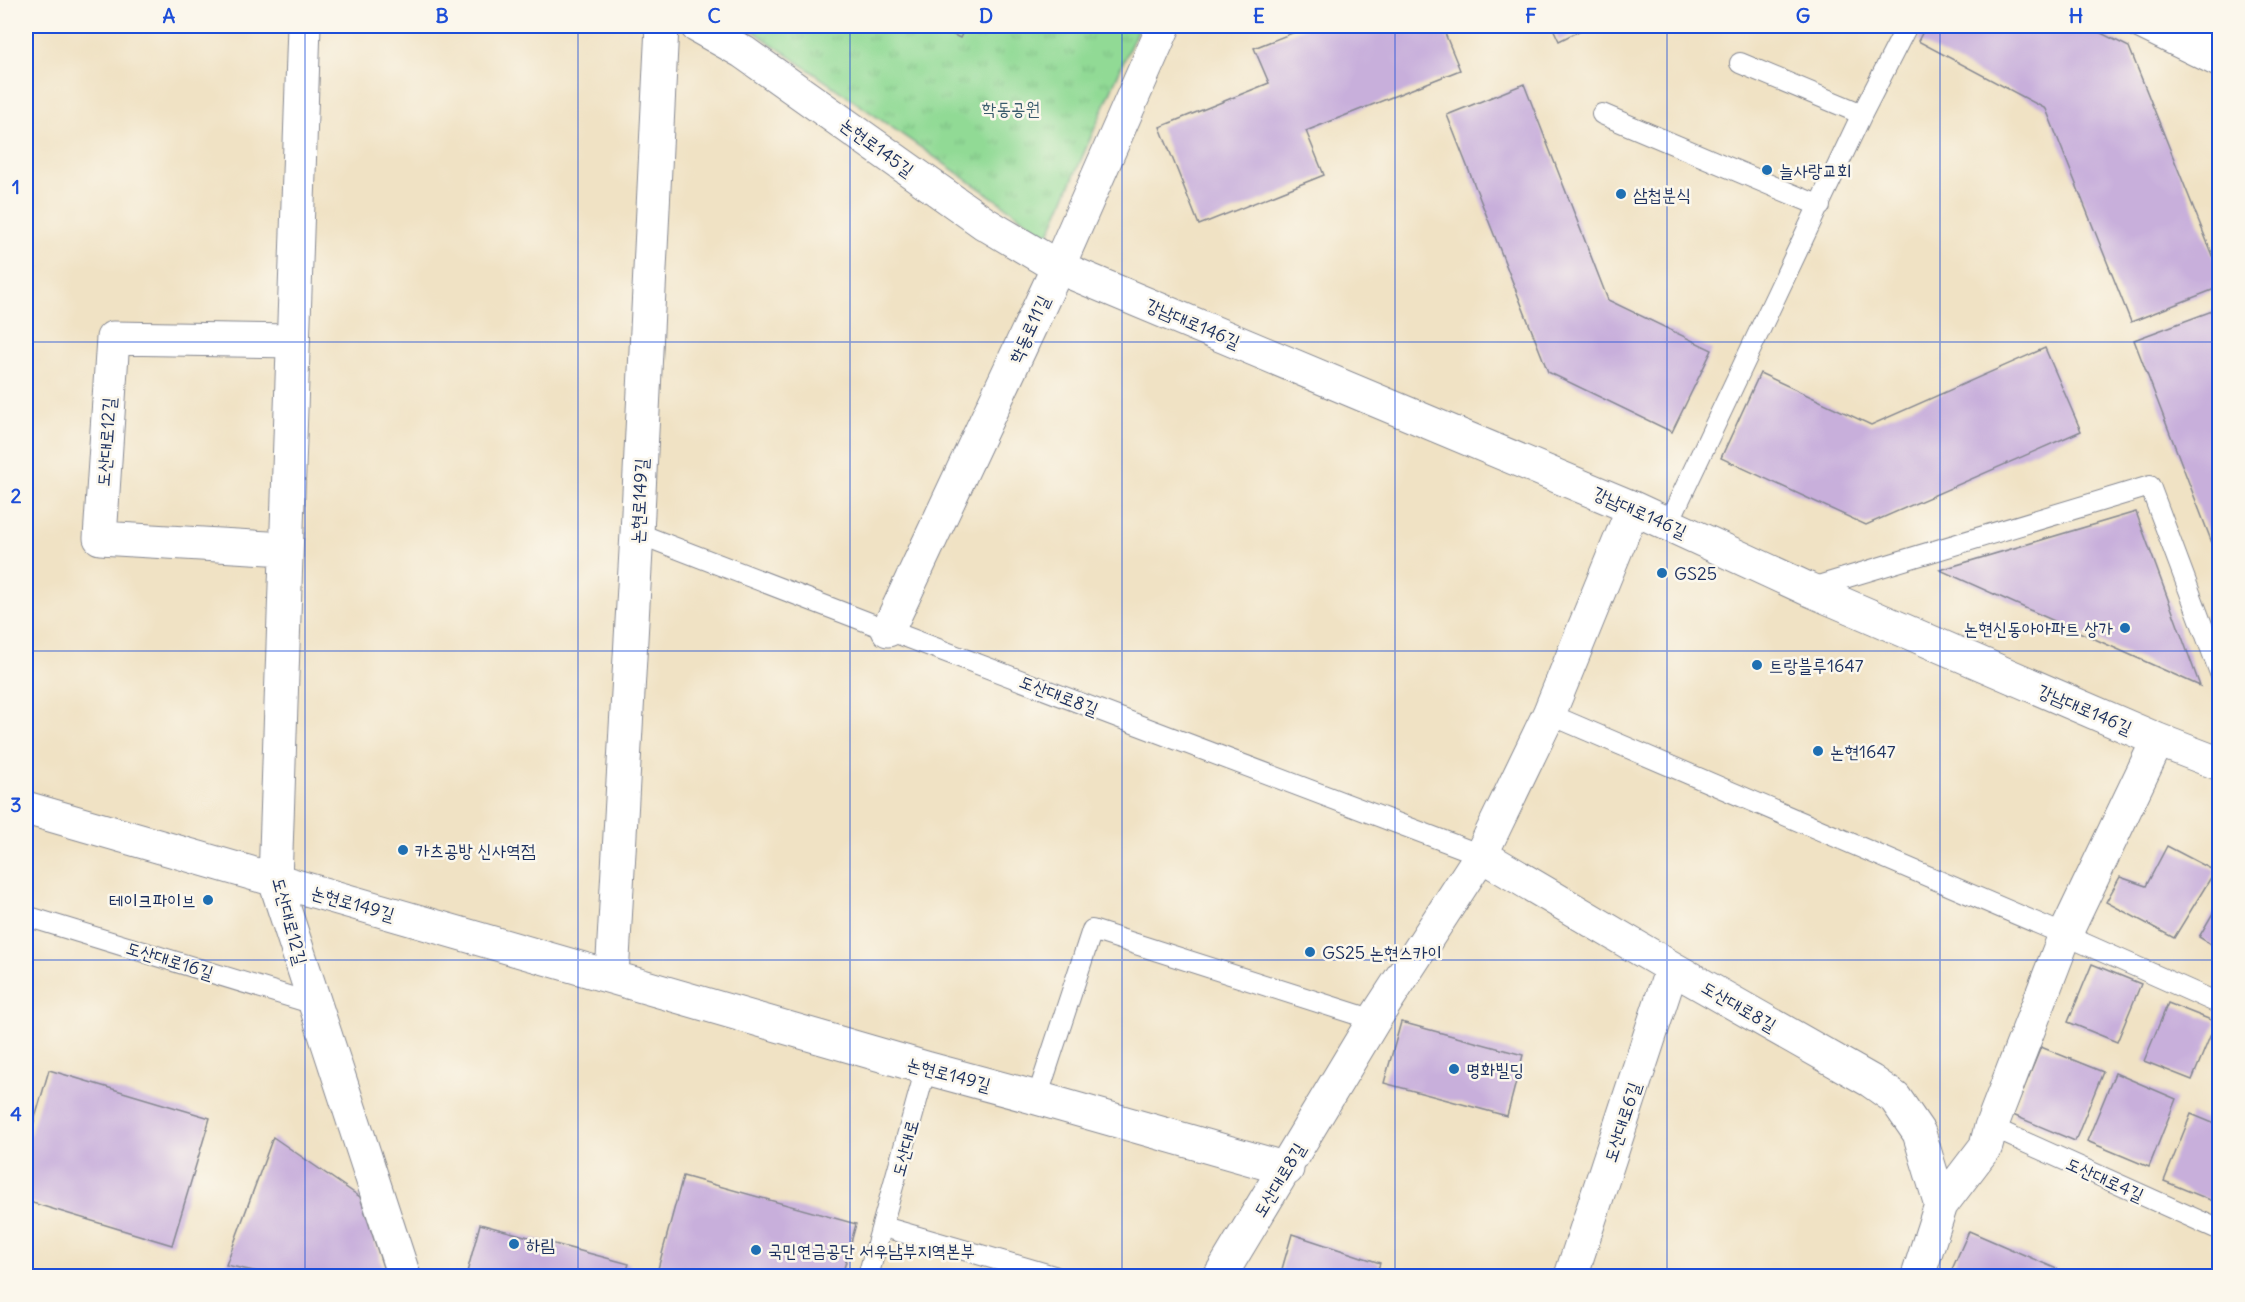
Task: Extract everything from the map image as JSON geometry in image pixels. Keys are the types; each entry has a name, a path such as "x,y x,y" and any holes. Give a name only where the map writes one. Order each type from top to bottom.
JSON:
{"street":[{"name":"도산대로12길","path":"304,26 275,881 404,1276"},
{"name":"논현로149길","path":"612,976 662,26"},
{"name":"논현로145길","path":"697,26 743,51 984,223 1058,267"},
{"name":"학동로11길","path":"888,630 1058,267 1164,26"},
{"path":"2189,26 2220,42"},
{"name":"강남대로146길","path":"1058,267 1633,508 1808,589 2158,740 2220,764"},
{"name":"도산대로12길","path":"286,549 100,538 113,338 293,341"},
{"name":"도산대로8길","path":"1220,1276 1287,1169 1374,1020 1481,855 1549,714 1633,508"},
{"path":"1918,1276 1941,1205 1986,1146 1990,1127 2065,935 2158,740"},
{"name":"논현로149길","path":"26,808 926,1068 1287,1169"},
{"name":"도산대로8길","path":"1481,855 1672,968 1871,1081 1895,1098 1919,1133 1941,1205"},
{"name":"도산대로6길","path":"1571,1276 1672,968"}],"lane":[{"path":"1668,524 1862,114 1907,26"},
{"path":"2134,26 2220,68"},
{"path":"1740,63 1862,114"},
{"path":"1602,114 1820,206"},
{"path":"1808,589 2150,486 2220,674"},
{"name":"도산대로8길","path":"637,533 1481,855"},
{"path":"1549,714 2065,935 2220,1004"},
{"name":"도산대로16길","path":"26,916 314,1004"},
{"path":"1037,1098 1092,930 1374,1020"},
{"name":"도산대로","path":"868,1276 884,1227 926,1068"},
{"name":"도산대로4길","path":"1990,1127 2220,1230"},
{"path":"884,1227 1054,1276"}],"green space":[{"name":"학동공원","path":"746,26 1139,26 1048,236"}],"building":[{"path":"935,26 966,26 960,38"},
{"path":"1310,26 1442,26 1460,70 1306,131 1324,175 1199,225 1160,127 1269,83 1254,48"},
{"path":"1552,26 1589,26 1559,41"},
{"path":"1926,26 2087,26 2129,47 2220,274 2220,287 2131,322 2046,109 1918,41"},
{"path":"1524,84 1608,300 1712,350 1672,432 1548,372 1447,115"},
{"path":"2220,308 2220,561 2219,561 2134,340"},
{"path":"2045,348 2081,431 1866,525 1721,458 1760,373 1871,425"},
{"name":"논현신동아아파트 상가","path":"2136,512 2200,686 1940,570"},
{"path":"2167,846 2215,871 2174,938 2106,902 2120,877 2146,886"},
{"path":"2220,901 2220,950 2199,937"},
{"path":"2092,964 2141,984 2117,1042 2068,1022"},
{"path":"2168,1003 2216,1022 2192,1080 2144,1061"},
{"name":"명화빌딩","path":"1401,1022 1523,1055 1507,1116 1384,1083"},
{"path":"2041,1047 2103,1072 2075,1141 2013,1115"},
{"path":"49,1070 210,1118 172,1245 26,1201 26,1149"},
{"path":"2115,1073 2176,1099 2149,1167 2087,1141"},
{"path":"2191,1114 2220,1126 2220,1204 2164,1181"},
{"path":"273,1137 360,1197 386,1276 276,1276 226,1265"},
{"name":"국민연금공단 서우남부지역본부","path":"683,1176 856,1224 842,1276 656,1276"},
{"name":"하림","path":"480,1224 629,1264 625,1276 466,1276"},
{"path":"1969,1231 2073,1276 1949,1276"},
{"path":"1292,1234 1380,1263 1376,1276 1280,1276"}],"place":[{"name":"늘사랑교회","path":"1767,170"},
{"name":"삼첩분식","path":"1621,194"},
{"name":"GS25","path":"1662,573"},
{"name":"논현신동아아파트 상가","path":"2125,628"},
{"name":"트랑블루1647","path":"1757,665"},
{"name":"논현1647","path":"1818,751"},
{"name":"카츠공방 신사역점","path":"403,850"},
{"name":"테이크파이브","path":"208,900"},
{"name":"GS25 논현스카이","path":"1310,952"},
{"name":"명화빌딩","path":"1454,1069"},
{"name":"하림","path":"514,1244"},
{"name":"국민연금공단 서우남부지역본부","path":"756,1250"}]}
